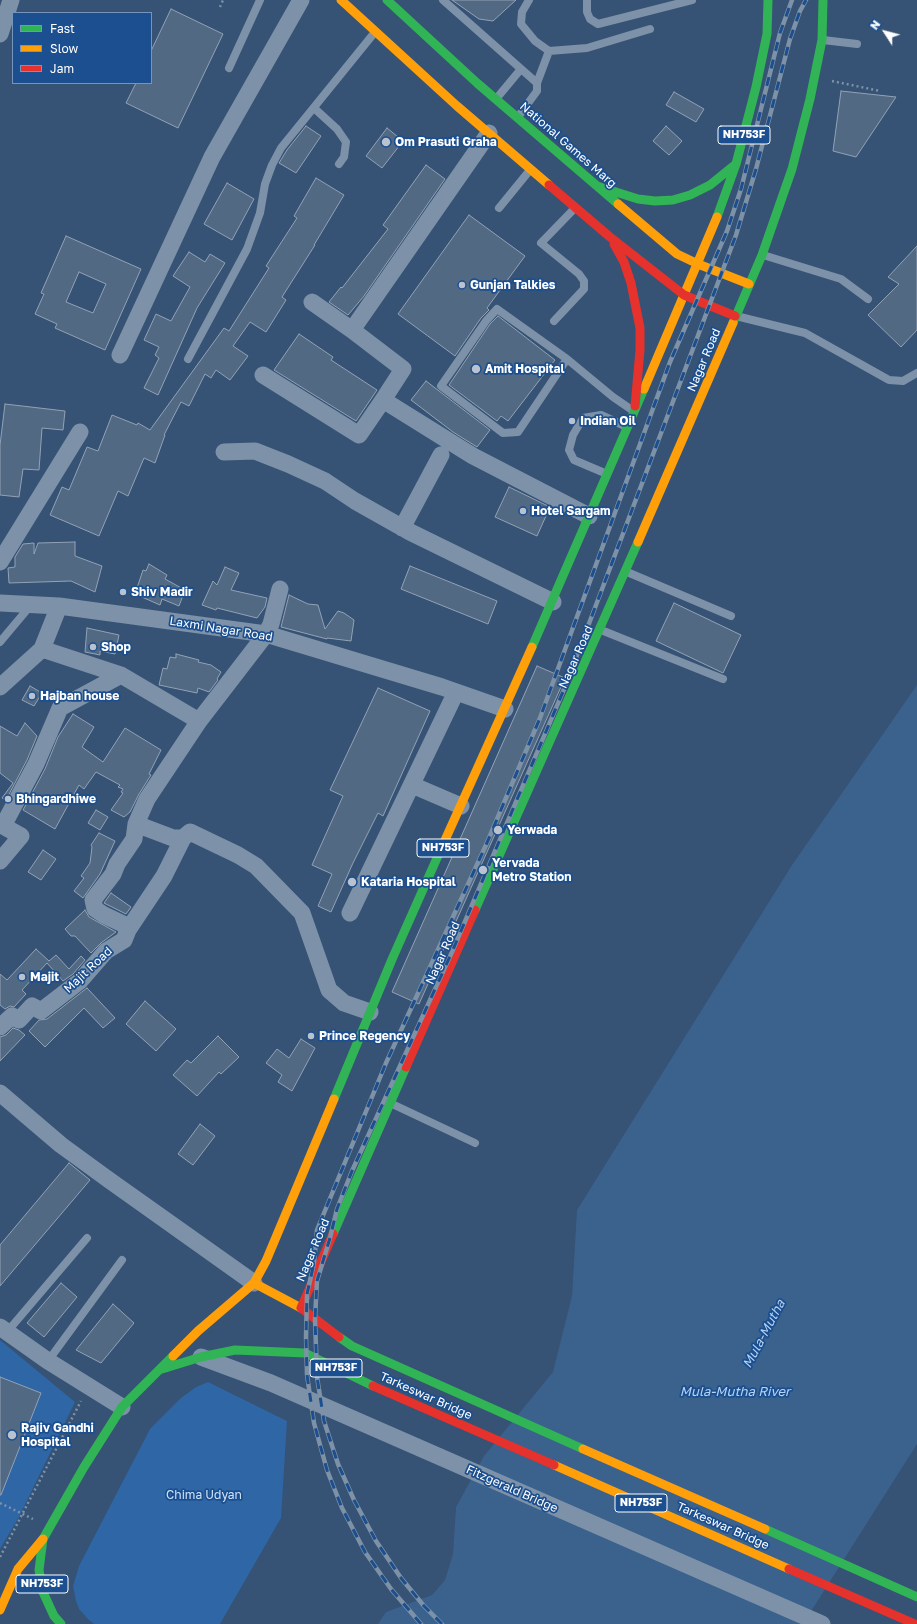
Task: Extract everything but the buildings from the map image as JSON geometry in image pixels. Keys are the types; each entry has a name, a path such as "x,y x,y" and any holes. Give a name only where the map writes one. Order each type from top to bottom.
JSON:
{"main road":[{"path":"341,0 489,133 610,237 684,295 735,316"},
{"name":"National Games Marg","path":"387,0 496,99 677,254 749,284"},
{"name":"NH753F","path":"61,1624 54,1616 43,1592 39,1570 43,1539 84,1467 122,1407 198,1331 254,1283 266,1261 393,957 553,602 710,235 736,164 756,87 767,34 768,0"},
{"name":"Nagar Road","path":"301,1308 389,1103 626,571 762,255 792,169 810,99 822,40 823,0"},
{"path":"597,186 638,199 655,201 673,200 690,195 710,184 736,164"},
{"path":"610,237 624,262 629,276 640,328 640,350 634,412"},
{"name":"NH753F","path":"254,1283 301,1308"},
{"name":"Tarkeswar Bridge","path":"301,1308 350,1349 384,1360 917,1597"},
{"name":"Tarkeswar Bridge","path":"201,1357 235,1350 305,1354 341,1367 367,1383 915,1624"},
{"path":"159,1370 201,1357"},
{"path":"1,1606 18,1569 43,1539"}],"street":[{"path":"0,34 11,0"},
{"path":"120,355 212,157 301,0"},
{"path":"352,330 489,133"},
{"path":"264,375 359,435 404,369 312,302"},
{"path":"383,400 473,456 589,516"},
{"path":"0,562 80,432"},
{"path":"224,452 255,451 288,464 325,481 355,501 402,528 553,602"},
{"path":"402,528 441,455"},
{"path":"128,930 122,924 95,909 93,900 113,874 117,864 134,840 136,824 147,800 199,721 266,634 271,624 280,589"},
{"name":"Laxmi Nagar Road","path":"0,603 59,606 266,634 456,692 505,709"},
{"path":"0,687 42,649 59,606"},
{"path":"42,649 122,675 199,721"},
{"path":"0,861 21,836 3,826 36,764 60,708 122,675"},
{"path":"350,913 456,692"},
{"path":"412,785 462,806"},
{"path":"136,824 173,838 183,838 190,832 238,855 256,866 302,913 329,990 344,1003 370,1012"},
{"name":"Majit Road","path":"0,1027 12,1016 19,1020 32,1006 41,1011 80,981 106,952 124,940 128,930 164,876 183,838"},
{"path":"0,1093 73,1154 254,1283"},
{"path":"4,1330 48,1361 122,1407"},
{"name":"Fitzgerald Bridge","path":"201,1357 271,1382 326,1408 822,1624"}],"lane":[{"path":"229,68 260,0"},
{"path":"443,0 537,83"},
{"path":"530,0 522,12 521,24 535,41 549,51 587,48 650,29"},
{"path":"587,0 587,12 590,19 598,24 692,0"},
{"path":"188,359 247,249 260,213 265,184 272,165 281,148 375,31"},
{"path":"822,40 857,44"},
{"path":"518,118 537,91 537,83 549,51"},
{"path":"496,99 521,69"},
{"path":"314,108 337,129 346,142 344,157 340,164"},
{"path":"499,208 531,169"},
{"path":"554,321 584,289 584,281 579,274 541,244 575,207"},
{"path":"762,255 841,279 868,299"},
{"path":"567,359 518,432 503,434 441,386 486,321 497,309 567,359 612,397 634,412"},
{"path":"735,316 805,333 889,380 903,381 917,373"},
{"path":"608,474 574,460 569,450 573,435 583,418 601,415 628,428"},
{"path":"626,571 731,616"},
{"path":"0,642 31,605"},
{"path":"600,630 723,679"},
{"path":"389,1103 475,1143"},
{"path":"4,1330 87,1238"},
{"path":"48,1361 122,1260"}],"path":[{"path":"220,7 223,0"},
{"path":"838,82 880,91"},
{"path":"0,1557 89,1386"},
{"path":"0,1503 49,1527"}],"green space":[{"path":"0,1340 75,1402 19,1517 0,1549"},
{"name":"Chima Udyan","path":"208,1382 287,1421 281,1518 220,1624 94,1624 79,1609 76,1601 73,1586 79,1566 150,1429 181,1398 196,1387"}],"water":[{"name":"Mula-Mutha River","path":"917,685 917,1444 803,1624 378,1624 386,1612 432,1595 445,1580 453,1554 456,1507 484,1456 553,1372 572,1296 577,1210 792,865"}],"railway":[{"path":"421,1624 391,1589 365,1552 342,1508 327,1470 314,1423 307,1375 306,1337 307,1294 314,1263 317,1230 386,1063 486,845 540,718 670,362 727,231 741,189 780,33 792,0"},
{"path":"442,1624 424,1606 401,1578 376,1541 354,1500 338,1464 324,1421 317,1377 315,1319 317,1281 337,1209 352,1171 452,952 565,687 736,235 756,169 790,39 800,11 806,0"}],"traffic: fast":[{"path":"387,0 477,83 618,204"},
{"path":"717,217 736,164 756,87 767,34 768,0"},
{"path":"733,323 762,255 792,169 810,99 822,40 823,0"},
{"path":"597,186 638,199 655,201 673,200 690,195 710,185 736,164"},
{"path":"532,647 644,389"},
{"path":"475,910 638,542"},
{"path":"334,1099 393,957 441,849"},
{"path":"333,1234 406,1067"},
{"path":"339,1337 352,1346 583,1449"},
{"path":"162,1369 201,1357 235,1350 305,1353 373,1386"},
{"path":"61,1624 54,1616 43,1592 39,1570 43,1539 84,1467 122,1407 173,1356"},
{"path":"765,1529 917,1597"}],"traffic: slow":[{"path":"341,0 457,106 549,185"},
{"path":"618,204 677,254 749,284"},
{"path":"644,389 717,217"},
{"path":"638,542 733,323"},
{"path":"441,849 532,647"},
{"path":"173,1356 198,1331 254,1283 266,1261 334,1099"},
{"path":"254,1283 301,1308"},
{"path":"583,1449 765,1529"},
{"path":"554,1465 789,1569"},
{"path":"0,1610 18,1569 43,1539"}],"traffic: jam":[{"path":"549,185 610,237 684,295 735,316"},
{"path":"614,244 624,262 631,283 640,328 640,350 635,406"},
{"path":"406,1067 475,910"},
{"path":"333,1234 301,1308 339,1337"},
{"path":"373,1386 554,1465"},
{"path":"789,1569 915,1624"}],"place":[{"name":"Om Prasuti Graha","path":"386,142"},
{"name":"Gunjan Talkies","path":"462,285"},
{"name":"Amit Hospital","path":"476,369"},
{"name":"Indian Oil","path":"572,421"},
{"name":"Hotel Sargam","path":"523,511"},
{"name":"Shiv Madir","path":"123,592"},
{"name":"Shop","path":"93,647"},
{"name":"Hajban house","path":"32,696"},
{"name":"Bhingardhiwe","path":"8,799"},
{"name":"Yerwada","path":"498,830"},
{"name":"Yervada Metro Station","path":"483,870"},
{"name":"Kataria Hospital","path":"352,882"},
{"name":"Majit","path":"22,977"},
{"name":"Prince Regency","path":"311,1036"},
{"name":"Rajiv Gandhi Hospital","path":"12,1435"}],"water label":[{"name":"Mula-Mutha","path":"764,1334"}]}
